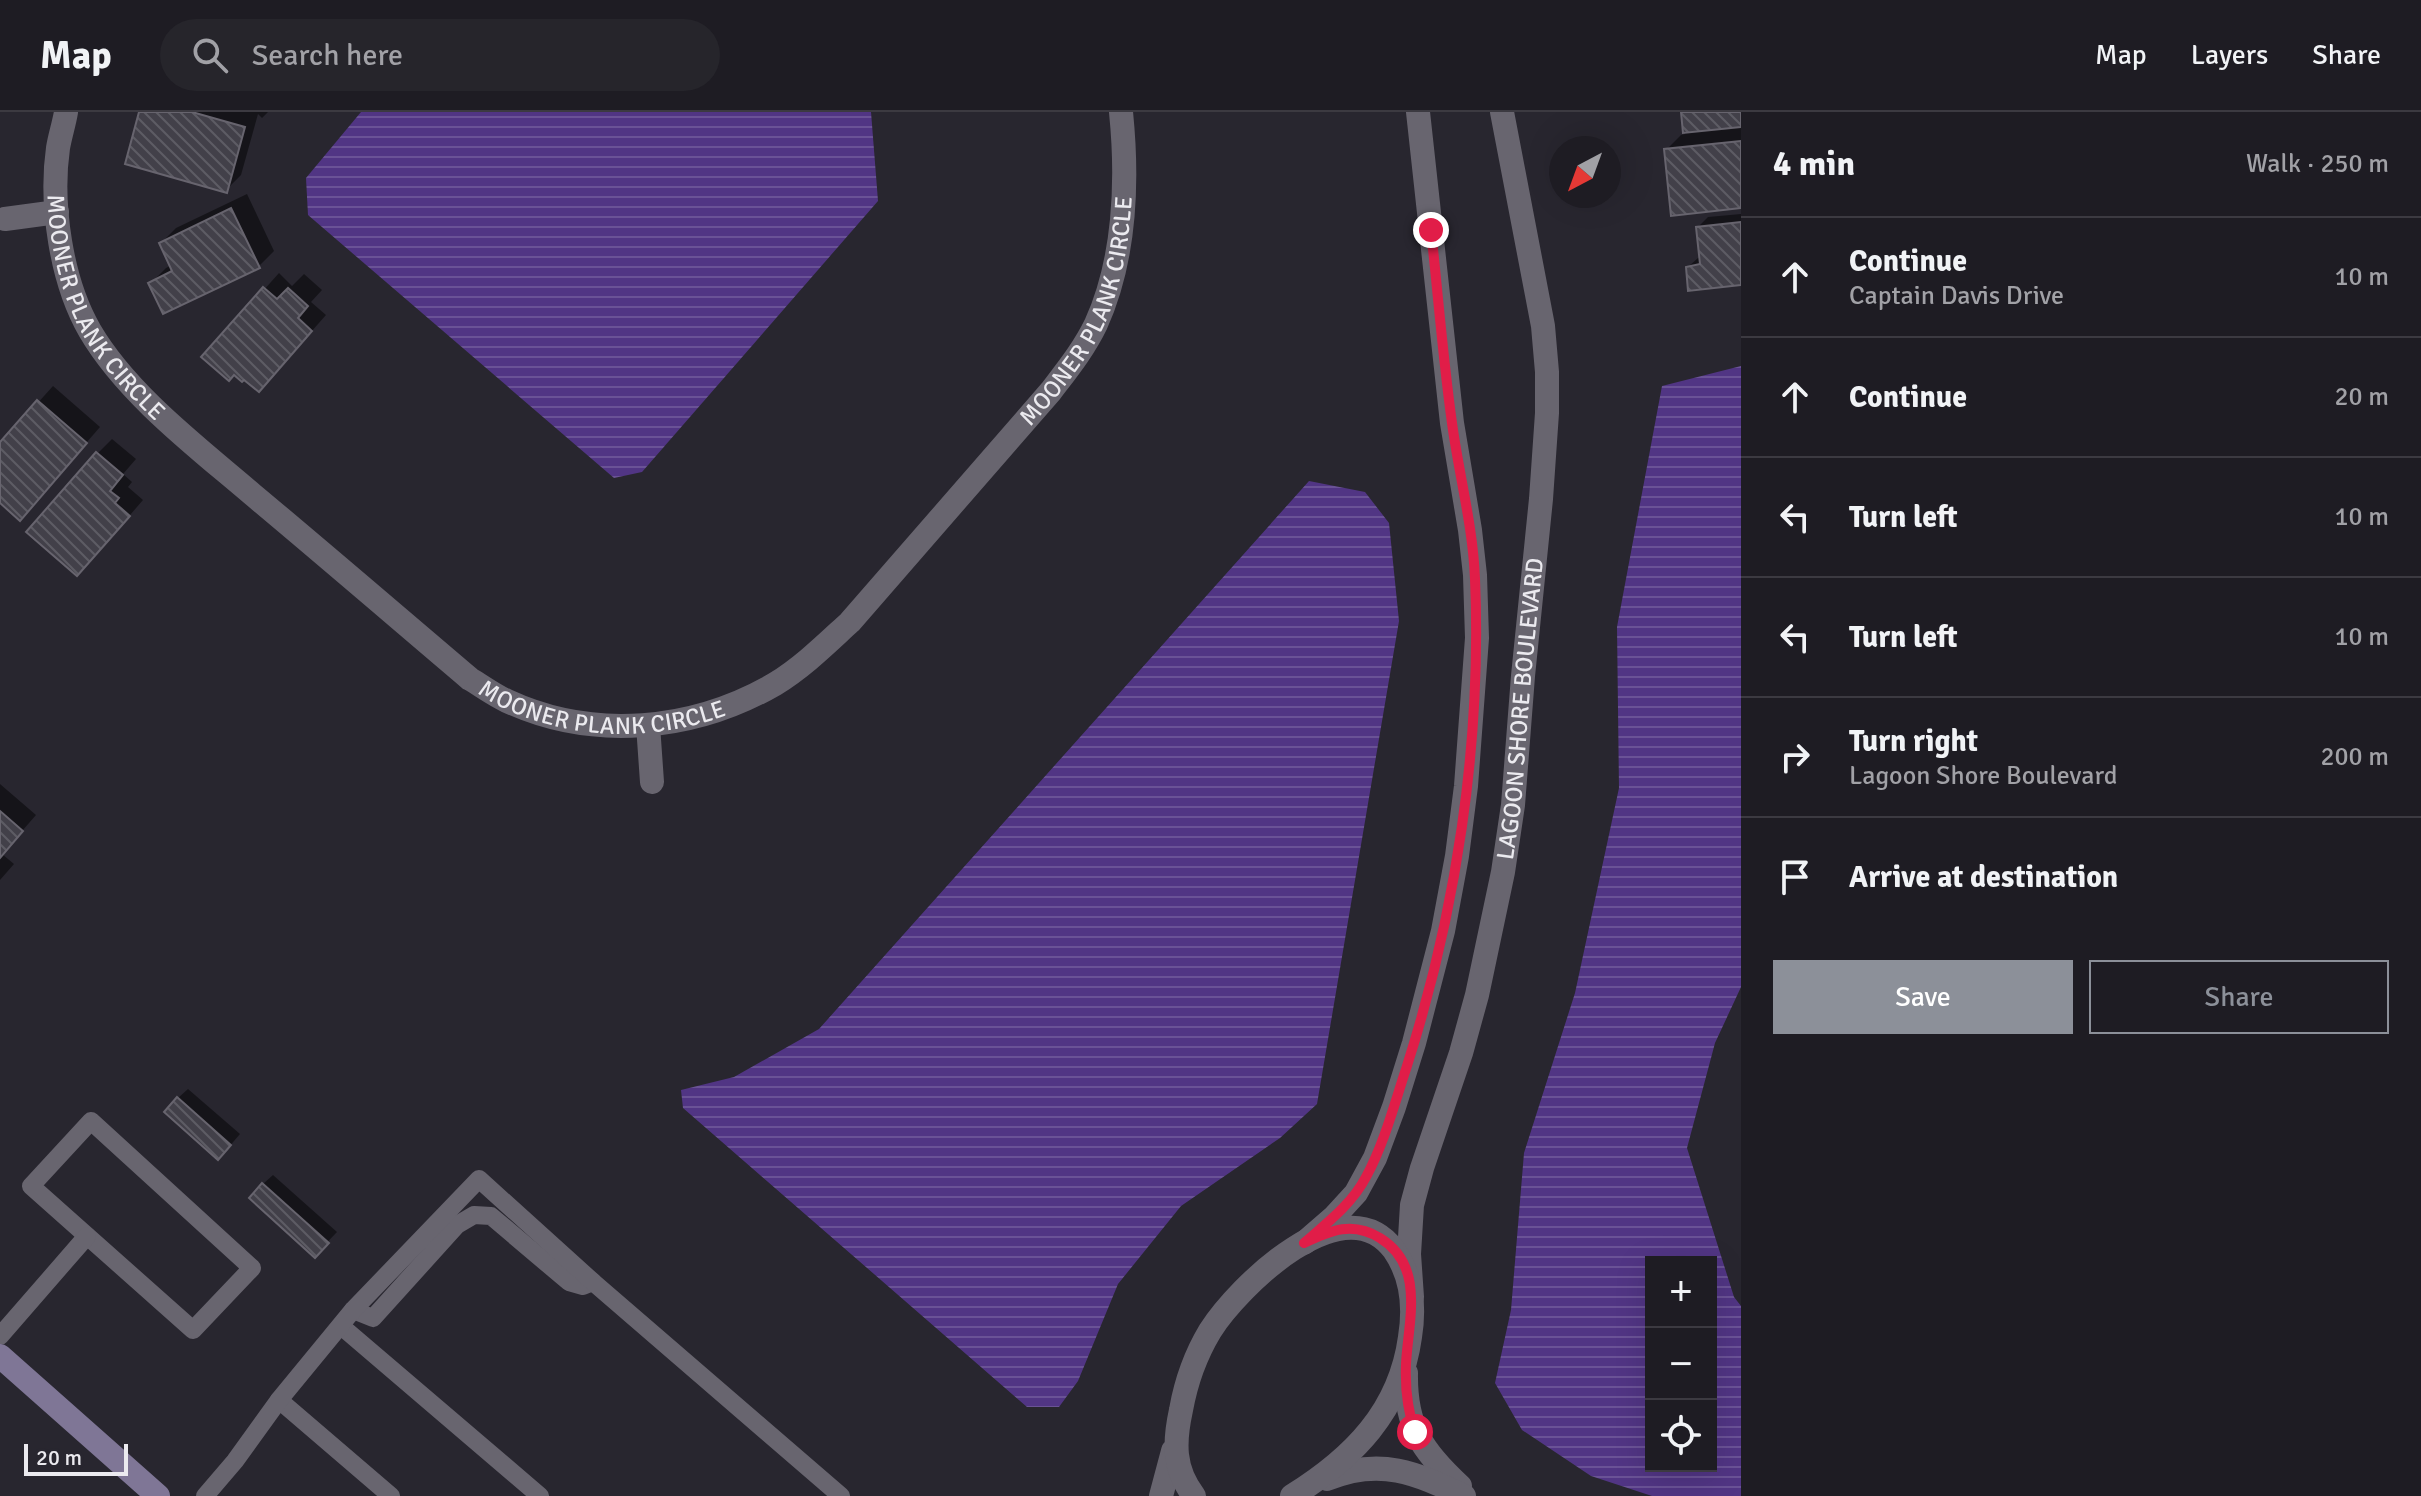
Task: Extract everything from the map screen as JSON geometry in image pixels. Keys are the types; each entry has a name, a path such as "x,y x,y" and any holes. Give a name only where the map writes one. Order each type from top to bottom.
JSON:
{"main road":[{"path":"0,1356 158,1496"}],"street":[{"name":"MOONER PLANK CIRCLE","path":"66,112 58,148 55,188 59,234 71,286 90,330 129,381 213,460 470,679 506,700 538,712 580,722 633,727 686,719 732,705 777,683 814,655 850,622 1051,391 1080,353 1105,301 1117,250 1123,201 1121,112"},
{"name":"LAGOON SHORE BOULEVARD","path":"1304,1243 1356,1193 1375,1158 1394,1107 1443,931 1466,786 1477,638 1475,575 1452,423 1418,112"},
{"name":"LAGOON SHORE BOULEVARD","path":"1406,1360 1411,1327 1410,1230 1414,1195 1465,1038 1503,872 1513,805 1541,499 1547,400 1543,326 1502,112"},
{"path":"5,219 57,212"},
{"path":"648,725 652,782"},
{"path":"1161,1496 1187,1381 1196,1358 1226,1308 1245,1286 1304,1243 1328,1231 1350,1227 1370,1232 1388,1243 1408,1275 1412,1297"},
{"path":"1299,1492 1344,1460 1375,1425 1401,1380 1406,1360"},
{"path":"1406,1360 1406,1400 1415,1432 1433,1461 1467,1496"},
{"path":"1178,1425 1175,1447 1177,1464 1194,1496"},
{"path":"1299,1492 1344,1472 1382,1468 1418,1474 1467,1496"}],"lane":[{"path":"91,1121 252,1268 193,1330 87,1236 31,1186 91,1121"},
{"path":"205,1496 353,1310 479,1179 841,1496"},
{"path":"353,1310 373,1318 457,1225 474,1215 491,1216 569,1282 583,1286 593,1282"},
{"path":"0,1336 87,1236"},
{"path":"341,1326 540,1496"},
{"path":"279,1400 391,1496"}],"shaded area":[{"path":"361,112 871,112 878,201 642,472 614,478 308,215 306,178"},
{"path":"1741,366 1741,987 1715,1043 1687,1148 1734,1297 1741,1306 1741,1496 1652,1496 1591,1476 1522,1430 1495,1383 1511,1310 1524,1153 1575,993 1619,788 1617,627 1662,386"},
{"path":"1309,481 1365,492 1389,523 1399,621 1317,1104 1280,1138 1181,1206 1118,1284 1078,1381 1059,1407 1027,1407 683,1108 681,1090 734,1077 819,1029"}],"building":[{"path":"139,112 192,112 245,127 227,193 125,164"},
{"path":"1681,112 1741,112 1741,127 1683,133"},
{"path":"1741,141 1741,208 1671,216 1664,149"},
{"path":"231,208 260,268 163,314 148,283 172,271 159,243"},
{"path":"1741,222 1741,285 1688,291 1686,267 1700,264 1696,227"},
{"path":"263,287 277,299 288,288 308,306 298,318 312,331 259,392 234,375 229,381 201,357"},
{"path":"37,400 87,443 20,521 0,503 0,442"},
{"path":"96,452 123,475 110,491 119,498 115,503 130,516 77,576 26,532"},
{"path":"0,811 23,831 0,858"},
{"path":"177,1097 231,1145 218,1160 164,1112"},
{"path":"262,1183 329,1243 315,1258 249,1198"}],"route":[{"path":"1415,1432 1406,1400 1412,1297 1408,1275 1400,1260 1388,1243 1370,1232 1350,1227 1328,1231 1304,1243 1334,1217 1366,1178 1394,1107 1443,931 1466,786 1477,638 1475,575 1452,423 1431,230"}]}
